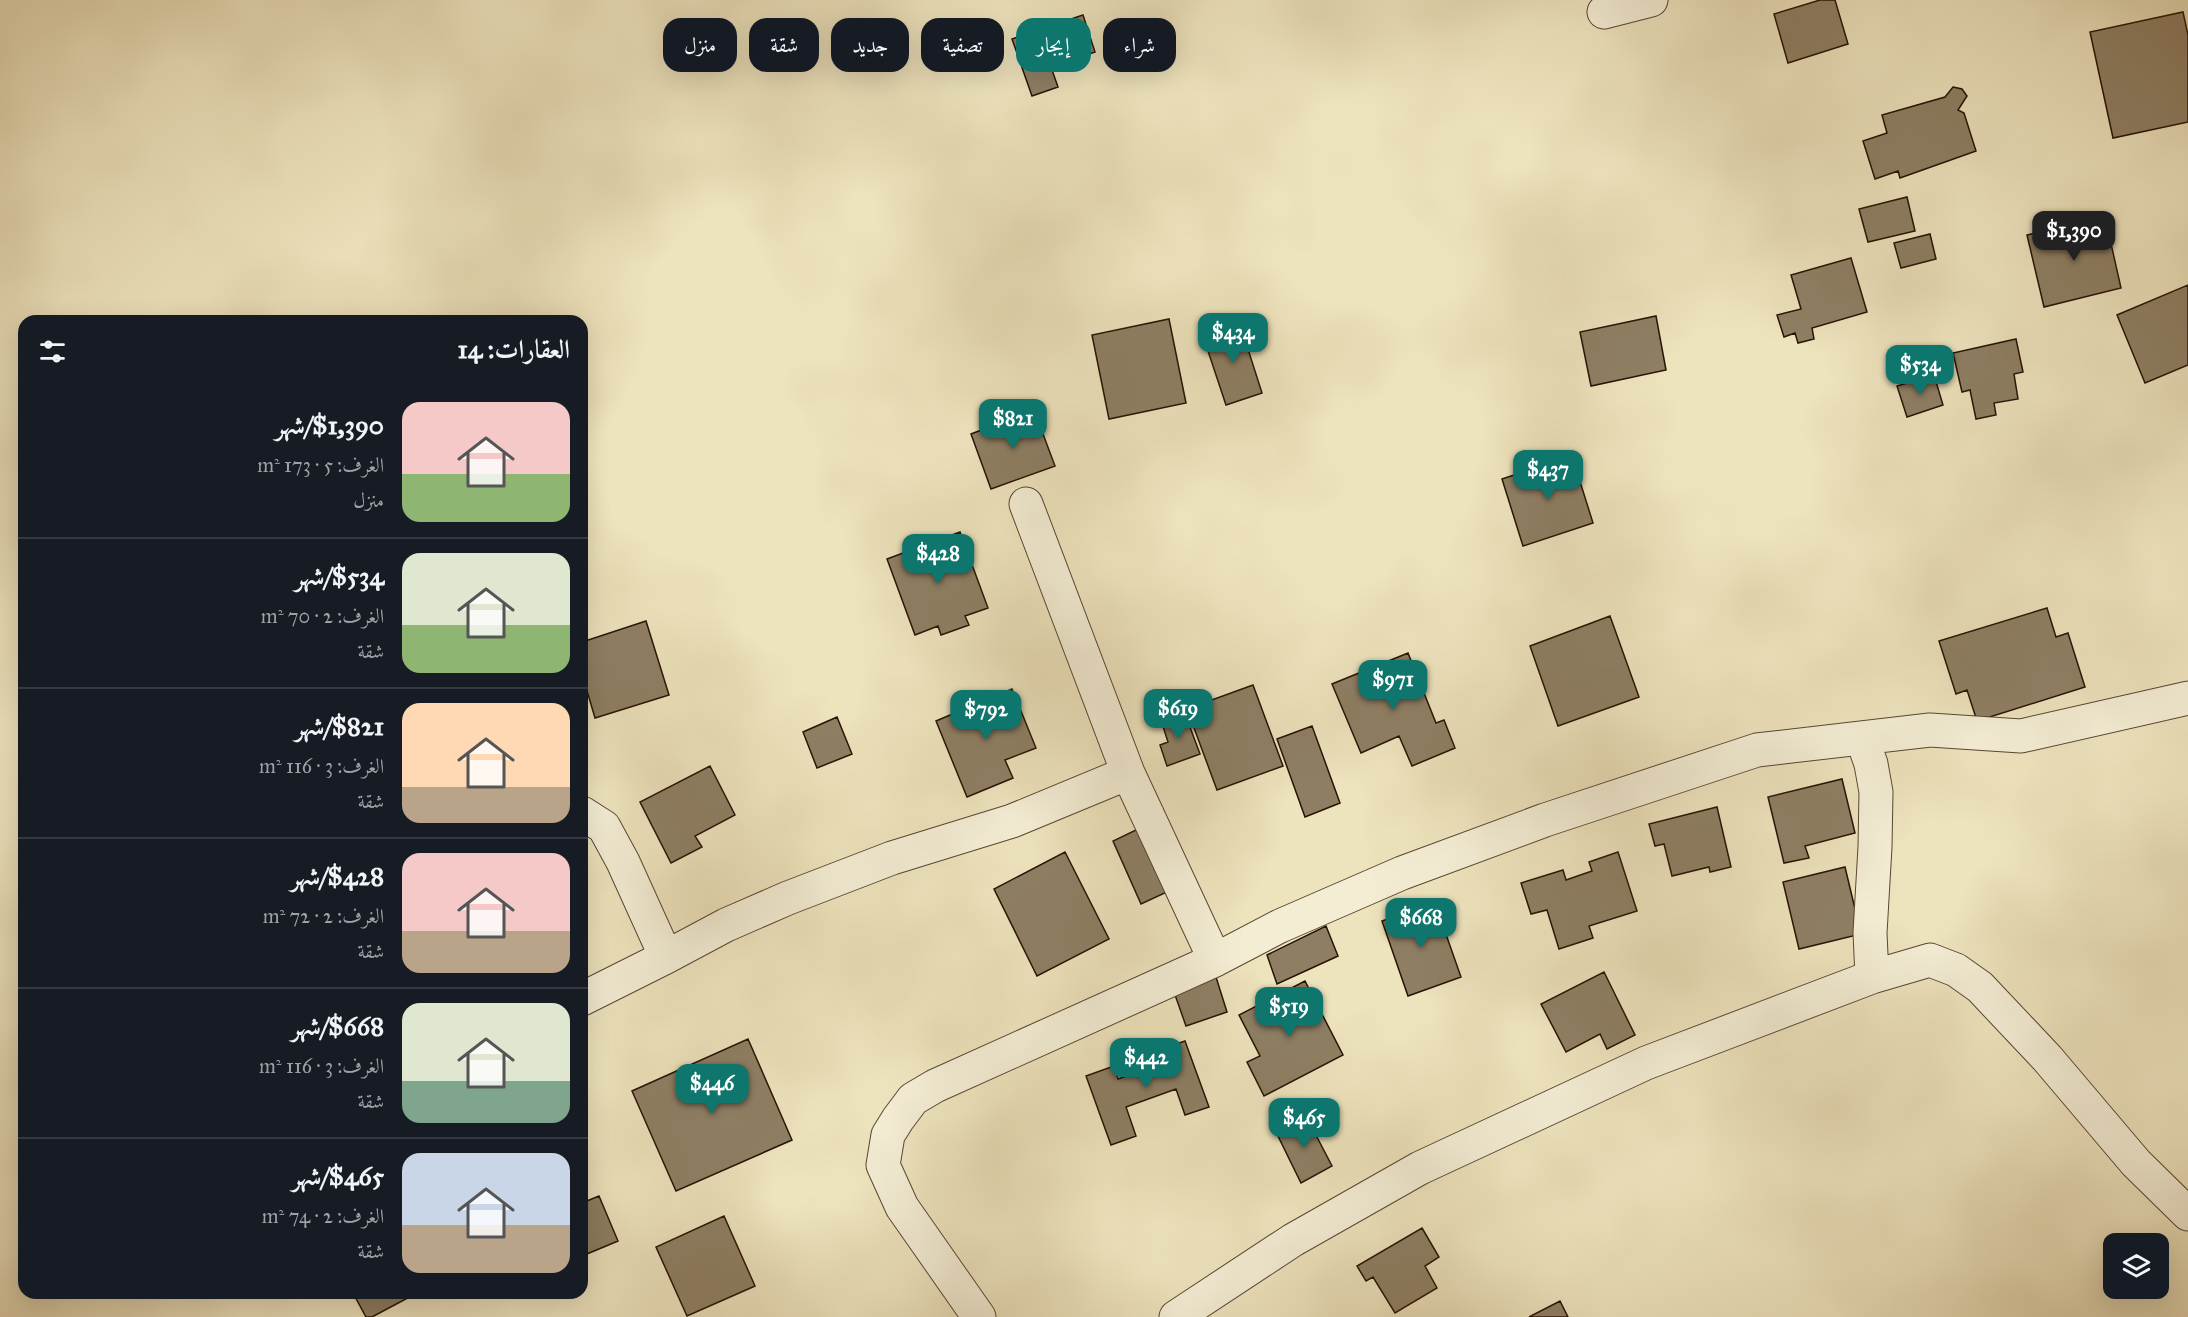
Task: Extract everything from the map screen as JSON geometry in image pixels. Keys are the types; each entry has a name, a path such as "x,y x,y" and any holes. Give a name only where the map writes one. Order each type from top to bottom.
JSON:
{"street":[{"path":"1604,12 1651,0"},
{"path":"1026,504 1128,773 1215,960"},
{"path":"979,1317 902,1208 883,1166 888,1135 898,1119 914,1099 935,1086 1215,960 1280,926 1402,873 1567,812 1757,750 1930,730 2021,736 2188,698"},
{"path":"1862,738 1871,764 1876,792 1870,933 1872,977"},
{"path":"588,996 726,925 788,898 892,858 1012,821 1128,773"},
{"path":"588,817 604,827 623,862 666,957"},
{"path":"1176,1317 1293,1240 1420,1168 1646,1063 1872,977 1930,960 1956,970 1972,981 2047,1058 2136,1163 2188,1214"}],"building":[{"path":"1820,0 1835,0 1848,44 1788,63 1774,14"},
{"path":"2183,12 2188,35 2188,122 2113,138 2090,32"},
{"path":"1016,38 1016,50 1012,39"},
{"path":"1091,40 1095,52 1091,53"},
{"path":"1024,72 1053,72 1058,87 1032,96"},
{"path":"1953,87 1962,89 1967,96 1958,110 1964,113 1976,151 1900,178 1898,171 1875,179 1863,141 1887,133 1882,115 1945,97"},
{"path":"1907,197 1915,231 1868,242 1859,209"},
{"path":"2105,217 2121,288 2044,307 2027,235"},
{"path":"1930,234 1936,259 1901,268 1894,243"},
{"path":"1851,258 1867,312 1812,328 1814,339 1798,343 1795,333 1784,337 1777,315 1801,309 1791,275"},
{"path":"2188,285 2188,365 2145,383 2117,315"},
{"path":"1656,316 1666,370 1591,386 1580,332"},
{"path":"1169,319 1186,403 1109,419 1092,335"},
{"path":"1240,324 1262,393 1226,405 1203,336"},
{"path":"2016,339 2023,372 2014,374 2018,399 1994,403 1996,415 1976,419 1970,390 1962,392 1953,353"},
{"path":"1934,375 1943,405 1907,417 1897,386"},
{"path":"1034,410 1055,466 991,489 971,434"},
{"path":"1572,456 1593,523 1523,546 1502,479"},
{"path":"960,532 988,608 965,616 969,625 941,635 938,626 915,635 887,559"},
{"path":"2047,608 2056,637 2068,633 2085,687 1977,721 1967,690 1956,694 1939,641"},
{"path":"1610,616 1639,697 1558,726 1530,646"},
{"path":"646,621 669,695 595,718 588,694 588,640"},
{"path":"1408,653 1436,723 1444,720 1455,748 1412,766 1399,736 1361,753 1332,684"},
{"path":"1253,685 1283,766 1217,790 1187,709"},
{"path":"1012,689 1036,748 1005,760 1013,778 967,797 936,721"},
{"path":"1184,711 1200,754 1167,766 1160,745 1168,742 1161,720"},
{"path":"837,717 852,754 817,768 803,732"},
{"path":"1312,726 1340,803 1305,817 1277,739"},
{"path":"710,766 735,815 695,836 702,847 671,863 640,802"},
{"path":"1842,779 1855,833 1805,846 1809,858 1784,863 1768,797"},
{"path":"1717,807 1731,867 1710,872 1709,867 1672,876 1664,844 1655,846 1649,824"},
{"path":"1138,829 1167,892 1141,904 1113,841"},
{"path":"1065,852 1109,939 1037,976 994,889"},
{"path":"1618,852 1637,911 1589,926 1593,938 1559,949 1547,910 1531,914 1521,883 1563,870 1566,880 1592,871 1589,862"},
{"path":"1845,867 1861,934 1799,949 1783,882"},
{"path":"1435,903 1461,977 1408,996 1382,921"},
{"path":"1326,926 1338,956 1277,984 1267,955"},
{"path":"1604,972 1635,1035 1607,1049 1600,1034 1566,1052 1541,1004"},
{"path":"1216,977 1227,1012 1186,1026 1174,992"},
{"path":"1305,981 1343,1055 1264,1096 1247,1062 1260,1056 1239,1015"},
{"path":"748,1039 792,1140 676,1191 632,1091"},
{"path":"1185,1041 1209,1107 1185,1115 1176,1089 1126,1107 1136,1136 1111,1145 1086,1076 1114,1066 1118,1079 1149,1068 1145,1055"},
{"path":"1306,1116 1332,1166 1301,1183 1276,1132"},
{"path":"599,1196 618,1241 588,1254 588,1201"},
{"path":"724,1216 755,1286 687,1316 656,1247"},
{"path":"1422,1228 1439,1257 1425,1266 1437,1288 1395,1313 1373,1277 1366,1281 1357,1266"},
{"path":"356,1299 406,1299 372,1317 366,1317"},
{"path":"1560,1301 1568,1317 1529,1317"}]}
